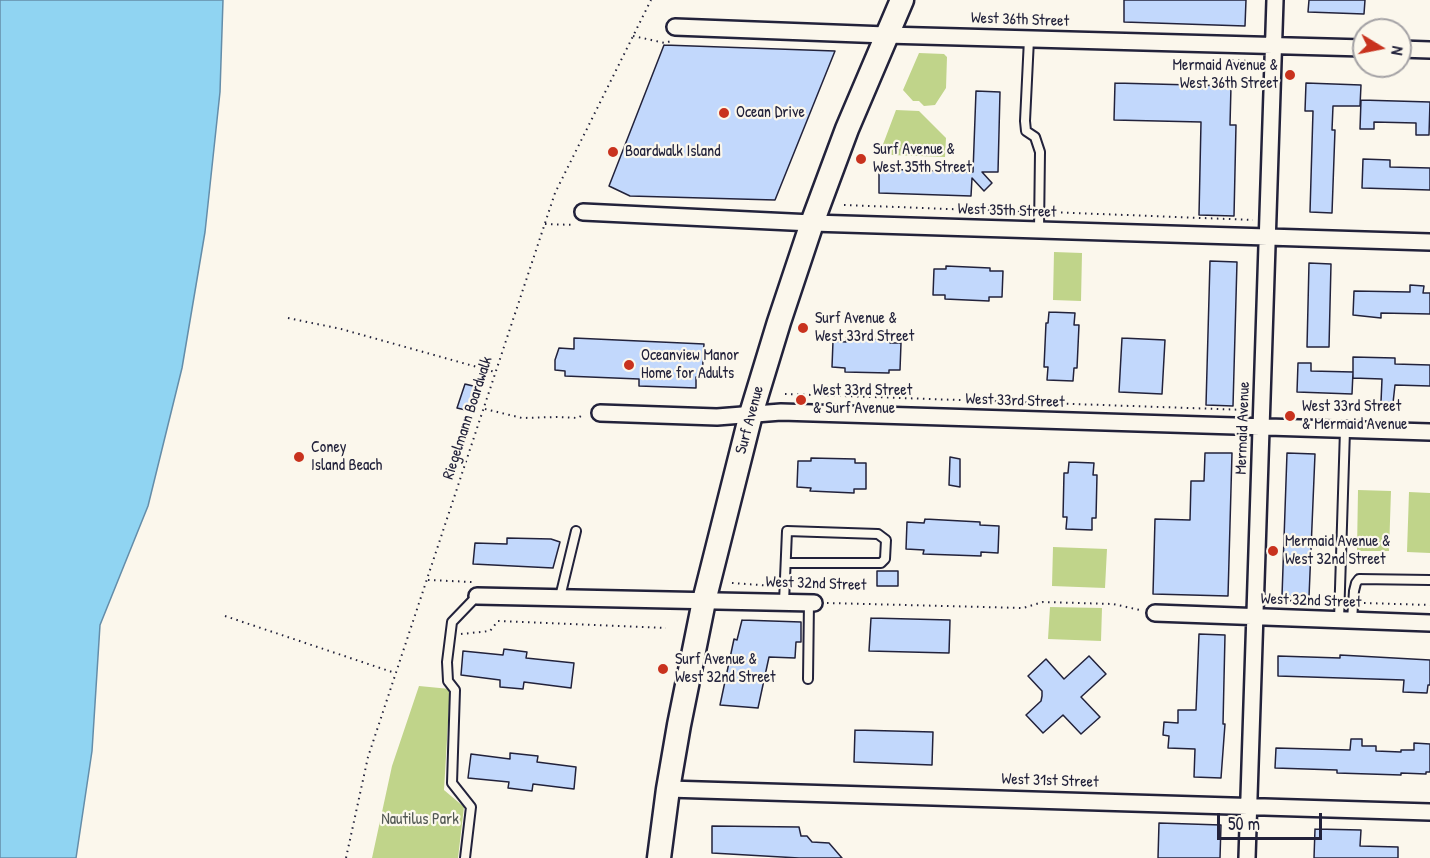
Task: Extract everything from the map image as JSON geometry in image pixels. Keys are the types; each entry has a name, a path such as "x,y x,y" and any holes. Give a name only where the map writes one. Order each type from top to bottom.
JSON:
{"main road":[{"name":"Surf Avenue","path":"659,858 668,789 704,602 751,414 812,222 847,129 902,0"}],"street":[{"name":"Mermaid Avenue","path":"1247,858 1275,0"},
{"name":"West 36th Street","path":"675,27 1352,48"},
{"path":"1412,49 1430,50"},
{"name":"West 35th Street","path":"583,212 812,222 1430,242"},
{"name":"West 33rd Street","path":"600,413 717,417 781,412 1430,432"},
{"name":"West 32nd Street","path":"477,596 704,602 734,600 812,602"},
{"name":"West 32nd Street","path":"1149,612 1430,623"},
{"name":"West 31st Street","path":"668,789 1430,812"}],"lane":[{"path":"1029,39 1025,121 1026,131 1035,137 1040,152 1039,230"},
{"path":"1345,430 1346,620"},
{"path":"560,597 576,531"},
{"path":"784,602 787,531 878,534 886,540 885,559 881,563 786,563"},
{"path":"1346,620 1359,579 1430,580"},
{"path":"465,858 471,807 452,783 456,690 448,681 447,662 452,622 477,596"},
{"path":"808,679 812,602"}],"path":[{"name":"Riegelmann Boardwalk","path":"346,858 368,757 555,193 651,0"},
{"path":"633,36 665,43"},
{"path":"545,224 572,225"},
{"path":"288,318 341,329 495,372"},
{"path":"785,394 1247,410"},
{"path":"485,409 522,418 578,418 581,416"},
{"path":"428,580 453,581"},
{"name":"West 32nd Street","path":"812,602 1023,608 1043,602 1113,604 1149,612"},
{"path":"225,616 396,673"},
{"path":"459,634 489,630 498,621 666,628"}],"green space":[{"path":"919,53 944,54 947,57 946,88 935,105 924,106 919,101 913,101 903,90"},
{"path":"896,110 919,111 946,138 945,157 892,155 882,147"},
{"path":"1054,252 1082,253 1081,301 1053,300"},
{"path":"1358,490 1391,491 1389,551 1357,551"},
{"path":"1409,492 1430,493 1430,553 1407,552"},
{"path":"1053,547 1107,549 1105,588 1052,586"},
{"path":"1050,607 1102,608 1101,641 1048,639"},
{"name":"Nautilus Park","path":"419,686 450,689 444,790 464,807 458,858 372,858 392,766"}],"water":[{"path":"0,0 223,0 220,92 205,232 182,368 148,506 100,625 92,751 76,858 0,858"}],"building":[{"path":"1124,0 1246,0 1245,26 1124,22"},
{"path":"1309,0 1365,0 1364,14 1308,12"},
{"name":"Ocean Drive","path":"664,45 835,51 775,200 630,196 609,186"},
{"path":"1115,83 1231,86 1230,125 1236,125 1234,216 1199,215 1201,122 1114,120"},
{"path":"1306,83 1361,85 1360,106 1333,106 1332,130 1335,130 1332,213 1310,212 1313,111 1305,111"},
{"path":"976,91 1000,92 998,172 982,172 992,183 984,191 972,178 971,196 879,193 879,169 973,172"},
{"path":"1361,100 1430,102 1429,135 1416,135 1416,123 1374,122 1374,129 1360,129"},
{"path":"1363,159 1390,160 1390,167 1430,168 1430,190 1362,188"},
{"path":"1210,261 1237,262 1233,406 1206,405"},
{"path":"1309,263 1331,264 1329,347 1307,347"},
{"path":"946,266 990,268 990,271 1003,271 1002,297 989,297 989,301 945,299 945,295 933,295 934,269 946,269"},
{"path":"1410,285 1424,286 1423,293 1430,293 1430,314 1381,313 1381,318 1353,315 1354,291 1410,292"},
{"path":"1049,312 1075,313 1074,325 1079,325 1077,368 1074,368 1073,381 1047,380 1048,367 1044,367 1046,323 1048,323"},
{"name":"Oceanview Manor Home for Adults","path":"574,338 704,344 702,377 696,377 696,388 639,386 639,379 565,376 565,371 555,370 555,360 559,348 574,349"},
{"path":"846,338 890,340 890,343 901,343 900,370 889,370 889,373 845,372 845,368 832,367 833,341 846,342"},
{"path":"1122,338 1165,340 1162,394 1119,392"},
{"path":"1353,357 1395,358 1395,364 1430,365 1430,386 1395,385 1393,403 1381,402 1382,379 1353,378"},
{"path":"1298,363 1311,363 1311,371 1353,372 1352,394 1297,392"},
{"path":"465,384 477,387 470,411 457,408"},
{"path":"1205,453 1232,453 1228,596 1153,594 1155,519 1190,520 1191,481 1204,481"},
{"path":"1287,453 1315,454 1309,597 1282,596"},
{"path":"950,457 960,459 960,487 949,485"},
{"path":"811,458 855,459 855,463 866,463 866,489 854,489 854,493 810,491 811,488 797,487 798,461 811,461"},
{"path":"1069,462 1094,463 1093,475 1097,475 1096,518 1092,518 1092,530 1066,529 1067,517 1063,517 1064,473 1068,473"},
{"path":"925,519 980,522 980,525 999,526 998,553 981,552 981,556 923,554 924,550 906,549 907,522 924,523"},
{"path":"507,538 551,539 560,542 553,568 473,564 475,543 507,544"},
{"path":"877,571 898,571 898,586 877,586"},
{"path":"871,618 950,620 949,653 869,651"},
{"path":"742,620 801,622 801,642 796,642 795,658 769,657 758,708 720,705 734,639 737,640"},
{"path":"1199,634 1225,635 1223,724 1225,724 1221,778 1194,777 1195,749 1168,748 1169,736 1163,735 1164,722 1178,723 1178,710 1196,710"},
{"path":"504,649 527,652 526,658 574,663 571,688 524,682 523,689 500,687 500,680 461,675 463,651 503,655"},
{"path":"1340,655 1430,660 1430,685 1428,685 1427,693 1403,692 1404,680 1278,676 1278,656 1340,658"},
{"path":"1089,656 1106,674 1081,697 1100,717 1081,734 1063,715 1043,733 1026,715 1041,701 1042,696 1042,691 1028,676 1046,659 1064,679"},
{"path":"855,730 933,732 932,765 854,762"},
{"path":"1351,739 1362,739 1362,746 1376,746 1376,751 1401,752 1401,750 1414,750 1414,743 1430,744 1430,772 1426,774 1401,773 1401,775 1275,768 1276,748 1350,750"},
{"path":"510,753 538,756 537,762 576,767 574,789 533,784 532,791 508,788 509,782 468,778 471,754 510,759"},
{"path":"1159,823 1221,825 1220,858 1158,858"},
{"path":"712,826 799,827 801,836 807,836 812,842 829,843 842,858 712,853"},
{"path":"1315,829 1361,830 1360,846 1398,847 1398,858 1314,858"}],"place":[{"name":"Mermaid Avenue & West 36th Street","path":"1290,75"},
{"name":"Ocean Drive","path":"724,113"},
{"name":"Boardwalk Island","path":"613,152"},
{"name":"Surf Avenue & West 35th Street","path":"861,159"},
{"name":"Surf Avenue & West 33rd Street","path":"803,328"},
{"name":"Oceanview Manor Home for Adults","path":"629,365"},
{"name":"West 33rd Street & Surf Avenue","path":"801,400"},
{"name":"West 33rd Street & Mermaid Avenue","path":"1290,416"},
{"name":"Coney Island Beach","path":"299,457"},
{"name":"Mermaid Avenue & West 32nd Street","path":"1273,551"},
{"name":"Surf Avenue & West 32nd Street","path":"663,669"}]}
